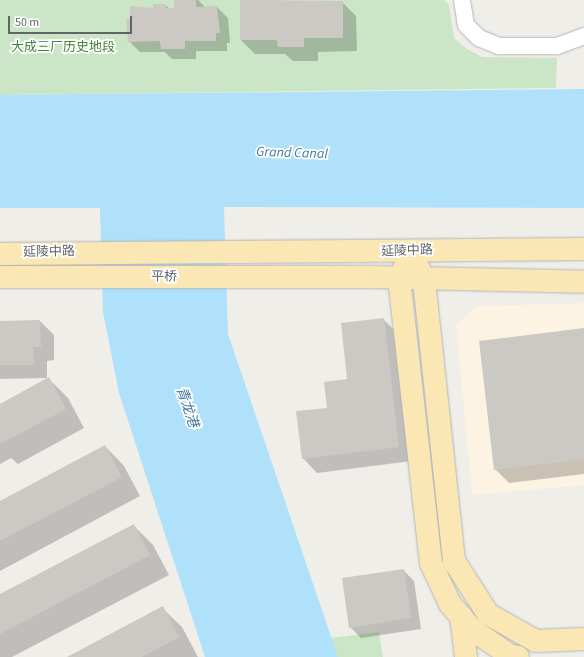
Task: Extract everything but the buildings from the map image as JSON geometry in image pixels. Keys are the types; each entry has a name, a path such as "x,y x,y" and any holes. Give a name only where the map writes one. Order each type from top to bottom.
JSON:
{"main road":[{"path":"0,240 30,239 98,251"},
{"name":"延陵中路","path":"230,252 412,252 463,249 584,249"},
{"name":"平桥","path":"98,251 230,252"},
{"name":"延陵中路","path":"0,254 98,251"},
{"path":"412,252 399,278 431,563 450,604 473,630 511,656 518,657"},
{"path":"412,252 424,280 454,561 488,614 536,641 584,639"},
{"name":"平桥","path":"92,275 235,278"},
{"name":"延陵中路","path":"0,277 92,275"},
{"name":"延陵中路","path":"235,278 399,278 424,280 584,282"},
{"path":"461,616 466,657"}],"street":[{"path":"462,0 466,25 479,38 499,46 557,46 584,36"}],"shaded area":[{"path":"584,303 584,485 472,495 456,325 478,306"}],"green space":[{"name":"大成三厂历史地段","path":"0,0 444,0 449,5 454,38 467,49 482,57 557,58 556,88 0,95"},
{"path":"379,632 383,657 338,657 331,638"}],"water":[{"path":"584,89 584,208 224,207 228,334 338,657 205,657 119,393 103,312 100,208 0,208 0,95"}],"water label":[{"name":"Grand Canal","path":"292,153"},
{"name":"青龙港","path":"187,407"}]}
